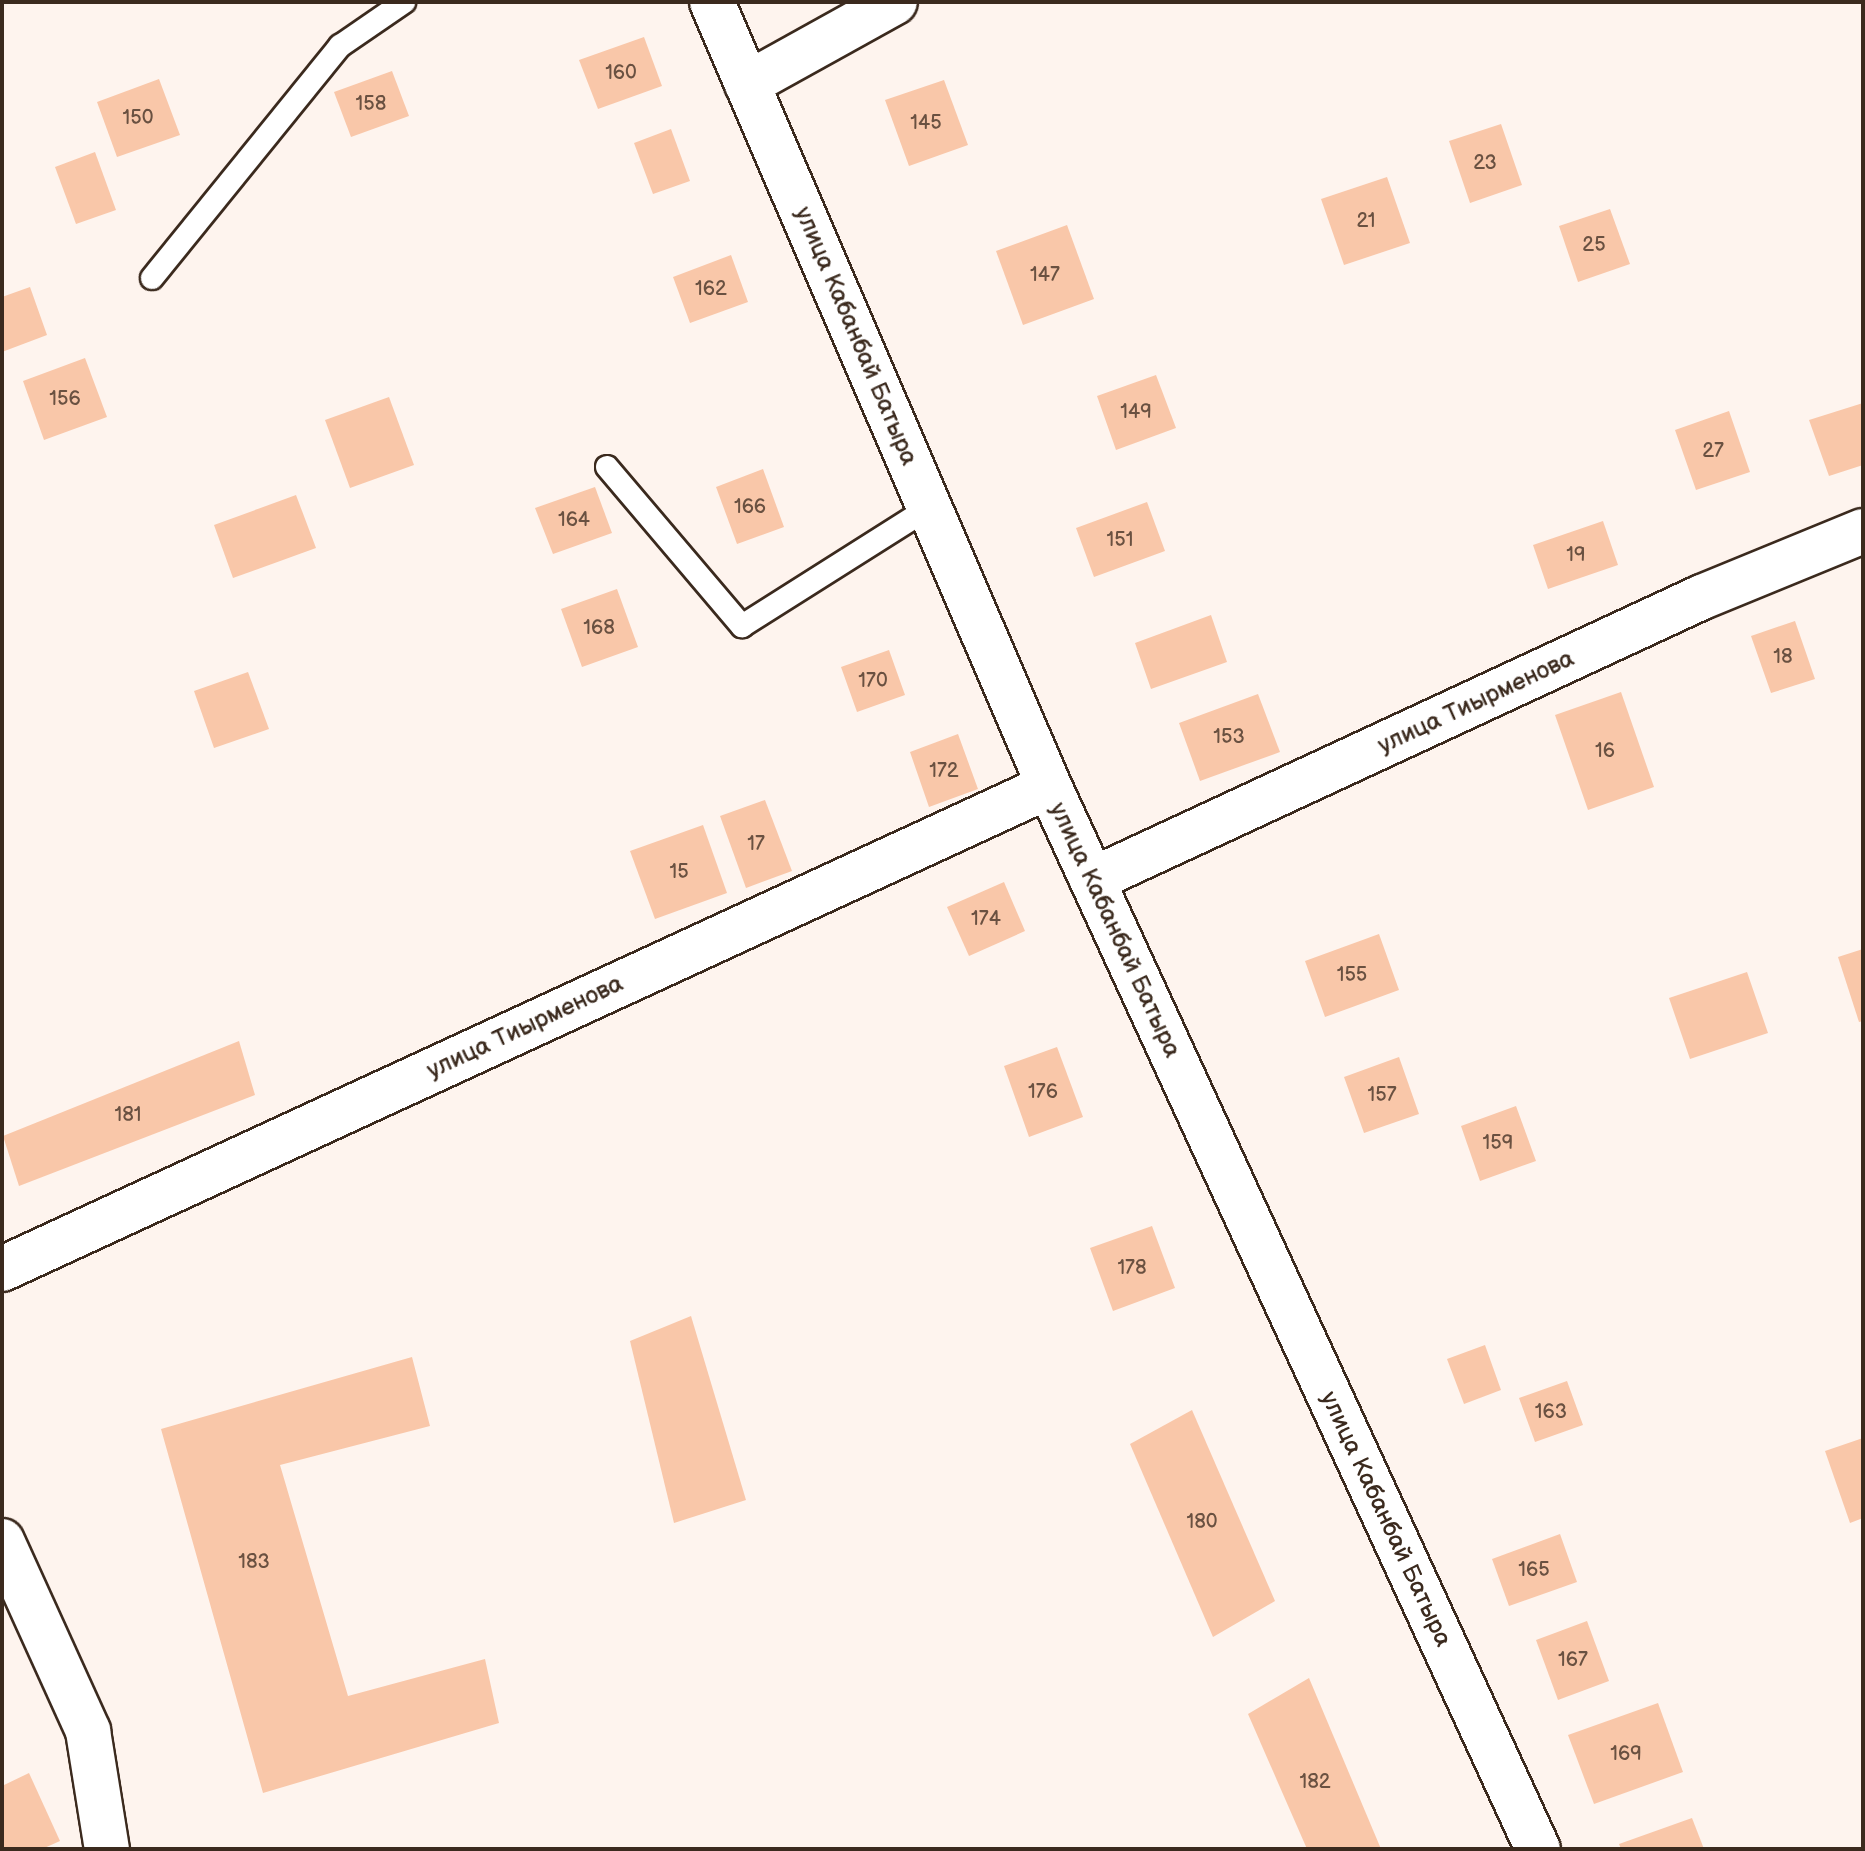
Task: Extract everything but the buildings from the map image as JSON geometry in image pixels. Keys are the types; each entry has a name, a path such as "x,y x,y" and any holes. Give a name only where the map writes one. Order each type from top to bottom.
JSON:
{"street":[{"name":"улица Кабанбай Батыра","path":"712,2 1049,786 1538,1849"},
{"path":"747,84 895,2"},
{"name":"улица Тиырменова","path":"1092,880 1702,597 1863,531"},
{"name":"улица Тиырменова","path":"2,1269 1049,786"},
{"path":"2,1541 88,1731 107,1849"}],"lane":[{"path":"152,278 340,46 404,2"},
{"path":"607,467 742,626 929,508"}]}
